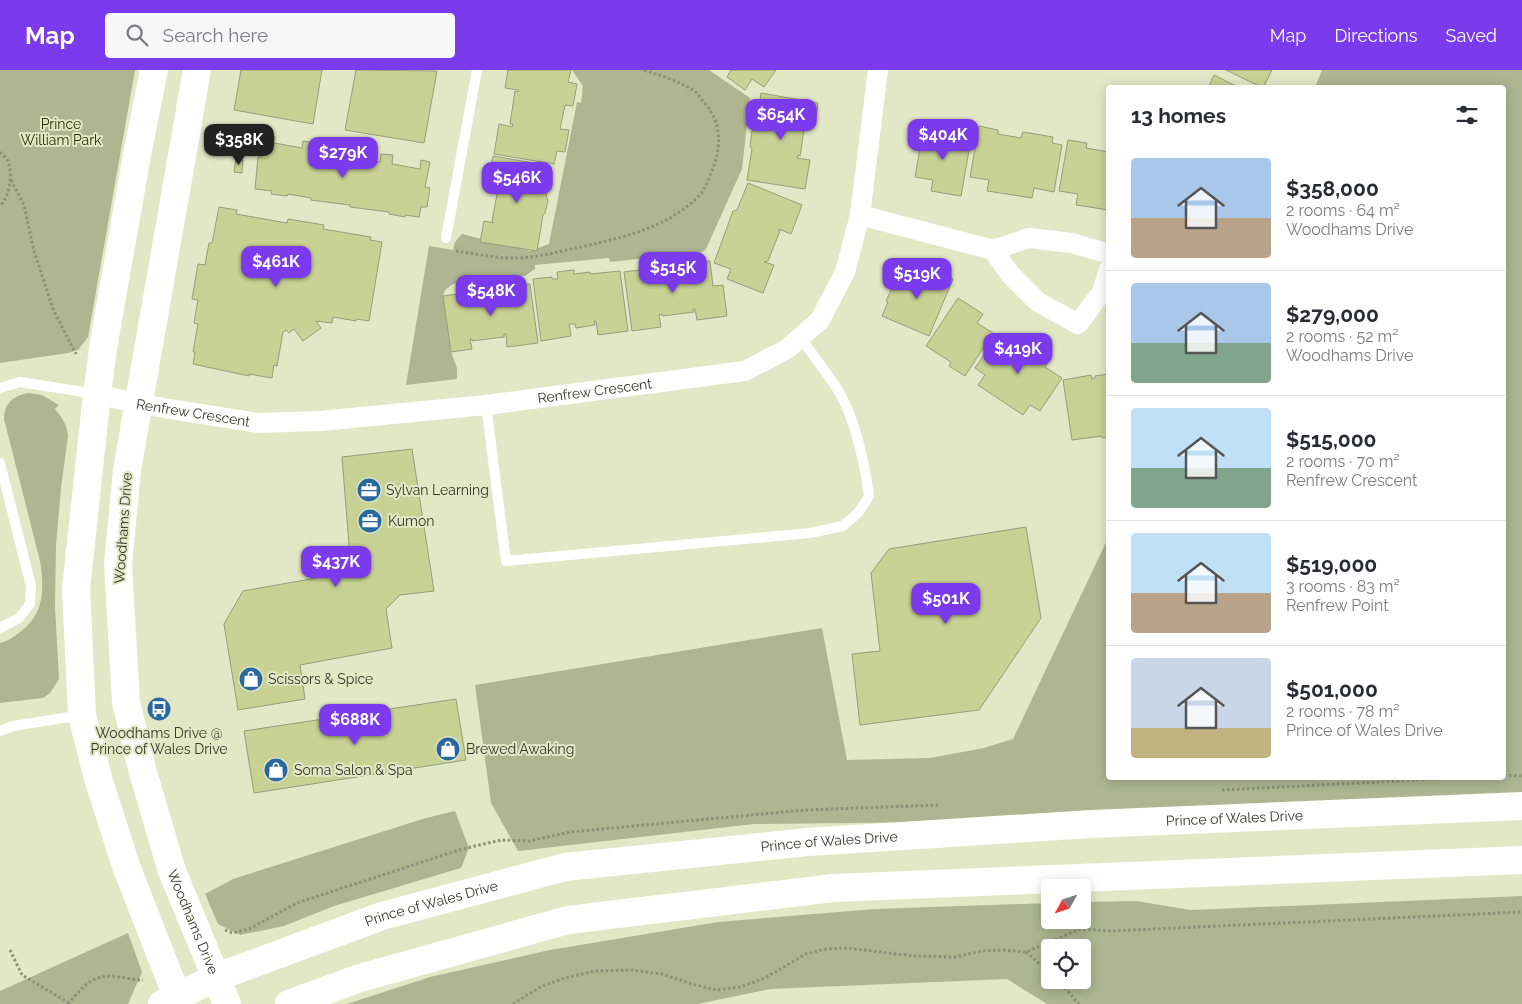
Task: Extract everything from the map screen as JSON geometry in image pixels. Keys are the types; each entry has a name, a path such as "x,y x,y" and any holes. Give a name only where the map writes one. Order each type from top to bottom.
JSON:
{"main road":[{"path":"154,70 106,332 97,394 76,589 82,715 98,778 126,866 166,966 173,1001"},
{"name":"Woodhams Drive","path":"197,70 127,470 118,565 126,702 142,769 172,871 227,1004"},
{"name":"Prince of Wales Drive","path":"173,1001 217,977 382,916 565,867 808,842 1092,824 1522,806"},
{"path":"290,1004 360,978 568,920 823,889 1522,860"}],"street":[{"name":"Renfrew Crescent","path":"97,394 139,404 258,423 320,421 486,405 745,371 786,349 820,320 845,272 860,215 878,70"},
{"path":"860,215 993,250 1029,238 1072,243 1106,253"},
{"path":"993,250 1010,274 1038,302 1078,324 1102,292 1106,279"}],"lane":[{"path":"446,238 477,70"},
{"path":"486,405 506,562 800,534 843,526 858,513 869,496 865,469 848,408 837,388 800,337"},
{"path":"0,388 20,382 97,394"},
{"path":"0,463 31,586 30,604 18,618 0,628"},
{"path":"0,731 13,726 82,715"}],"path":[{"path":"446,238 455,250 500,257 540,256 608,241 634,233 668,218 695,200 708,180 717,157 720,135 717,121 694,90 658,74 643,70"},
{"path":"0,152 8,160 11,180 24,205 34,251 53,309 79,360"},
{"path":"0,206 4,202 11,180"},
{"path":"1506,775 1522,776"},
{"path":"513,1004 542,986 565,978 595,972 631,970 662,974 716,990 740,987 765,978 806,954 826,949 847,948 914,956 956,957 982,952 1026,952 1080,929 1112,931 1522,912"},
{"path":"10,950 22,975 68,1003 85,985 99,976 116,976 142,981 166,966"},
{"path":"1026,952 1041,965"},
{"path":"1066,989 1078,1004"}],"green space":[{"name":"Prince William Park","path":"0,70 135,70 88,337 78,350 68,353 0,363"},
{"path":"572,70 709,70 750,98 742,169 706,249 702,252 610,262 609,258 535,265 535,269 525,276 453,284 445,290 443,296 451,352 457,368 457,379 406,385 429,246 453,250 455,242 462,234 530,251 549,244 577,102 581,103 583,86"},
{"path":"1322,70 1522,70 1522,795 940,822 754,824 518,851 491,803 475,685 822,628 847,760 930,758 984,748 1013,739 1106,542 1106,780 1506,780 1506,85 1316,85"},
{"path":"29,393 42,395 59,405 55,409 62,418 68,436 56,545 55,607 59,679 50,693 43,698 0,703 0,643 15,636 31,622 39,606 42,589 40,561 4,419 4,413 8,404 14,398"},
{"path":"455,811 469,848 461,868 334,906 284,926 240,935 218,924 205,894 233,879 426,818"},
{"path":"1522,896 1522,1004 1047,1004 1007,979 770,989 698,1004 347,1004 430,977 550,950 718,922 875,909 1041,903 1041,929 1091,929 1091,902 1136,901 1191,910"},
{"path":"128,933 142,972 128,1004 0,1004 0,991"}],"building":[{"path":"241,70 322,70 313,124 234,110"},
{"path":"356,70 437,71 424,143 345,130"},
{"path":"508,70 571,70 568,82 577,84 573,106 565,105 560,129 569,130 565,152 557,151 554,164 494,154 499,124 512,127 513,124 510,124 515,91 518,92 519,90 505,88"},
{"path":"731,70 776,70 764,87 752,79 745,90 727,77"},
{"path":"1226,70 1272,70 1264,85 1257,85"},
{"path":"1214,75 1234,85 1209,85"},
{"path":"761,93 818,103 815,124 804,122 800,156 798,155 797,158 810,160 805,189 747,180 752,149 750,146 752,131 756,129"},
{"path":"924,126 942,129 941,134 971,139 961,196 931,191 933,180 915,177"},
{"path":"979,126 998,130 998,134 1021,138 1023,132 1053,137 1052,143 1062,145 1054,192 1034,188 1032,198 987,191 989,180 970,177"},
{"path":"267,135 275,136 274,143 302,148 303,141 315,143 314,150 341,155 342,147 354,149 353,157 380,162 381,154 393,155 392,164 420,169 421,160 430,162 425,187 430,188 427,207 421,207 419,217 405,215 405,217 389,214 389,212 350,207 350,205 311,200 311,198 288,194 287,196 271,194 272,191 255,189 258,157 260,158"},
{"path":"1068,140 1087,143 1086,148 1106,151 1106,210 1076,205 1078,194 1059,191"},
{"path":"493,156 551,166 546,195 548,201 543,215 537,251 480,242 484,221 494,223 492,221 498,189 500,189 500,187 488,185"},
{"path":"236,159 243,160 242,173 234,172"},
{"path":"748,183 802,205 791,234 778,230 780,231 768,261 764,262 774,265 763,293 727,279 731,269 714,263 733,211 737,210"},
{"path":"219,207 237,210 236,214 287,223 288,219 324,225 323,229 371,237 370,240 382,242 369,321 333,317 332,323 316,321 321,328 303,341 294,329 289,333 286,330 283,332 277,366 274,365 272,378 249,374 249,376 193,364 198,324 194,323 198,300 192,299 198,264 205,265 209,243 212,243"},
{"path":"710,261 713,286 723,285 727,316 697,320 695,309 693,309 694,312 659,315 661,327 632,331 624,272 654,268 656,265 671,263 674,265"},
{"path":"925,268 953,279 929,336 882,316 888,302 886,301 901,270 904,271 904,269 917,275 919,281"},
{"path":"574,270 574,274 620,271 628,331 598,335 596,321 594,321 595,325 576,328 575,324 569,324 571,336 541,341 533,279 552,277 552,279 558,279 557,272"},
{"path":"530,284 538,343 507,347 506,334 504,334 504,337 472,341 470,339 472,349 451,352 443,296 479,291 482,288"},
{"path":"958,298 983,314 977,323 993,333 965,376 949,366 951,362 926,346"},
{"path":"997,336 1013,347 1020,337 1051,357 1045,367 1062,378 1040,411 1030,405 1023,415 978,385 985,375 975,368"},
{"path":"1106,374 1106,437 1102,438 1102,436 1072,440 1063,380 1091,375 1092,379 1095,376"},
{"path":"412,449 434,591 400,595 386,609 392,648 300,665 305,699 238,710 224,624 243,591 339,574 350,557 342,457"},
{"path":"1026,527 1041,618 979,710 860,725 852,654 880,651 871,573 889,549"},
{"path":"456,699 466,760 254,793 244,731"}],"place":[{"name":"Sylvan Learning","path":"369,490"},
{"name":"Kumon","path":"370,521"},
{"name":"Scissors & Spice","path":"251,679"},
{"name":"Woodhams Drive @ Prince of Wales Drive","path":"159,709"},
{"name":"Brewed Awaking","path":"448,749"},
{"name":"Soma Salon & Spa","path":"276,770"}]}
